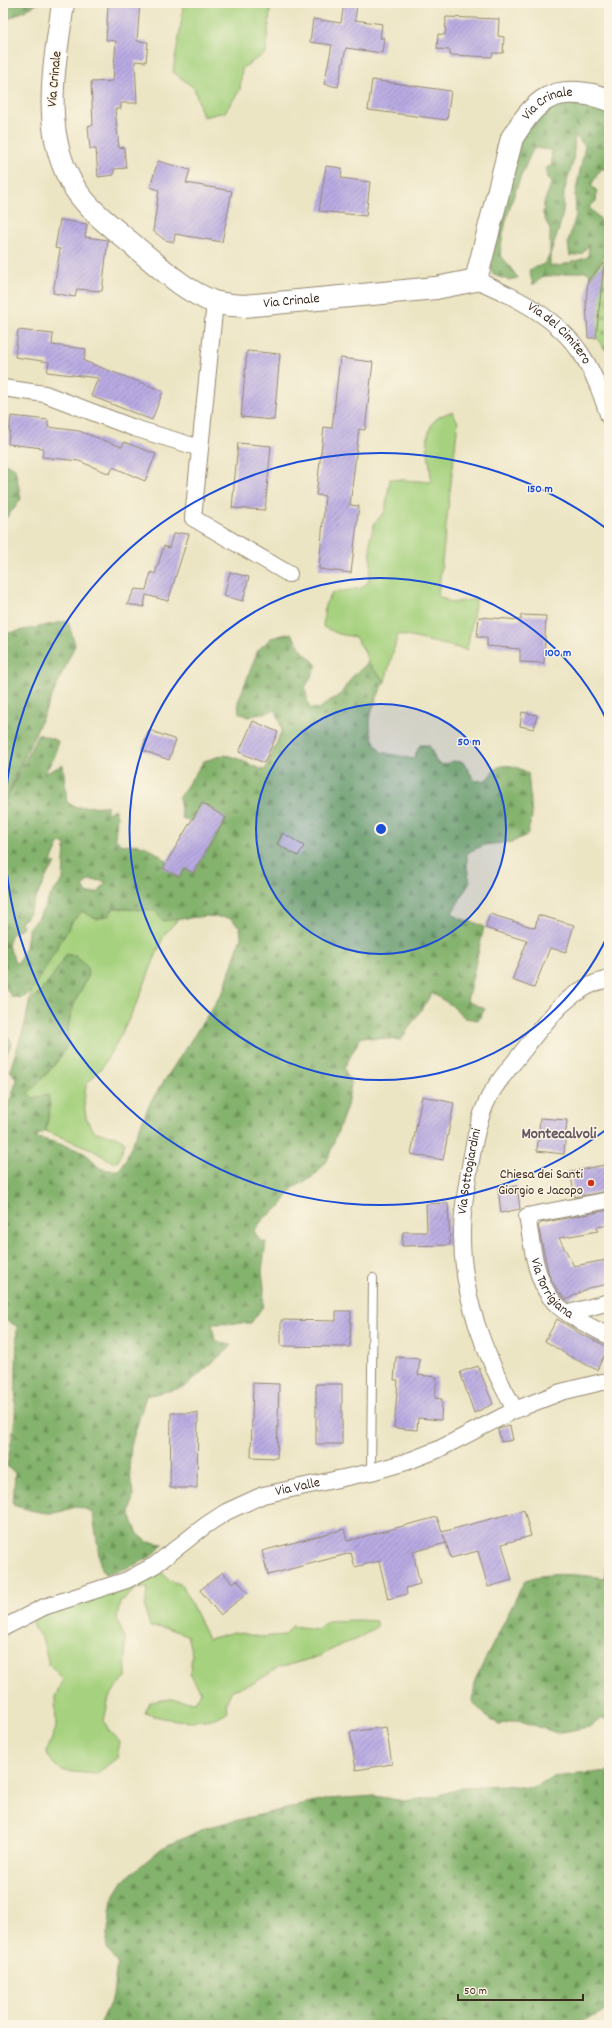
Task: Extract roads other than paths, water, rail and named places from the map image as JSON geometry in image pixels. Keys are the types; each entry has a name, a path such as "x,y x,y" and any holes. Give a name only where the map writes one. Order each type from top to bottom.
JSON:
{"street":[{"name":"Via Crinale","path":"63,3 52,89 52,115 58,149 65,170 76,190 94,211 175,281 194,293 215,302 251,305 436,288 476,280 512,138 525,119 548,98 567,94 584,94 609,100"},
{"name":"Via del Cimitero","path":"476,280 522,301 543,315 564,334 582,355 598,385 609,417"},
{"path":"215,302 193,518 289,574"},
{"path":"3,388 44,394 134,428 200,448"},
{"name":"Via Sottogiardini","path":"515,1410 483,1345 472,1308 465,1270 462,1232 475,1138 490,1096 540,1029 561,1007 583,988 609,979"},
{"name":"Via Torrigiana","path":"609,1200 527,1216 543,1283 549,1296 569,1313 609,1336"},
{"path":"569,1313 609,1302"},
{"name":"Via Valle","path":"3,1628 44,1608 134,1576 155,1566 206,1525 243,1503 263,1495 372,1472 406,1462 437,1450 515,1410 561,1392 602,1382 609,1382"}],"lane":[{"path":"372,1472 373,1278"}],"place":[{"name":"Chiesa dei Santi Giorgio e Jacopo","path":"591,1183"}],"district":[{"name":"Montecalvoli","path":"559,1134"}]}
